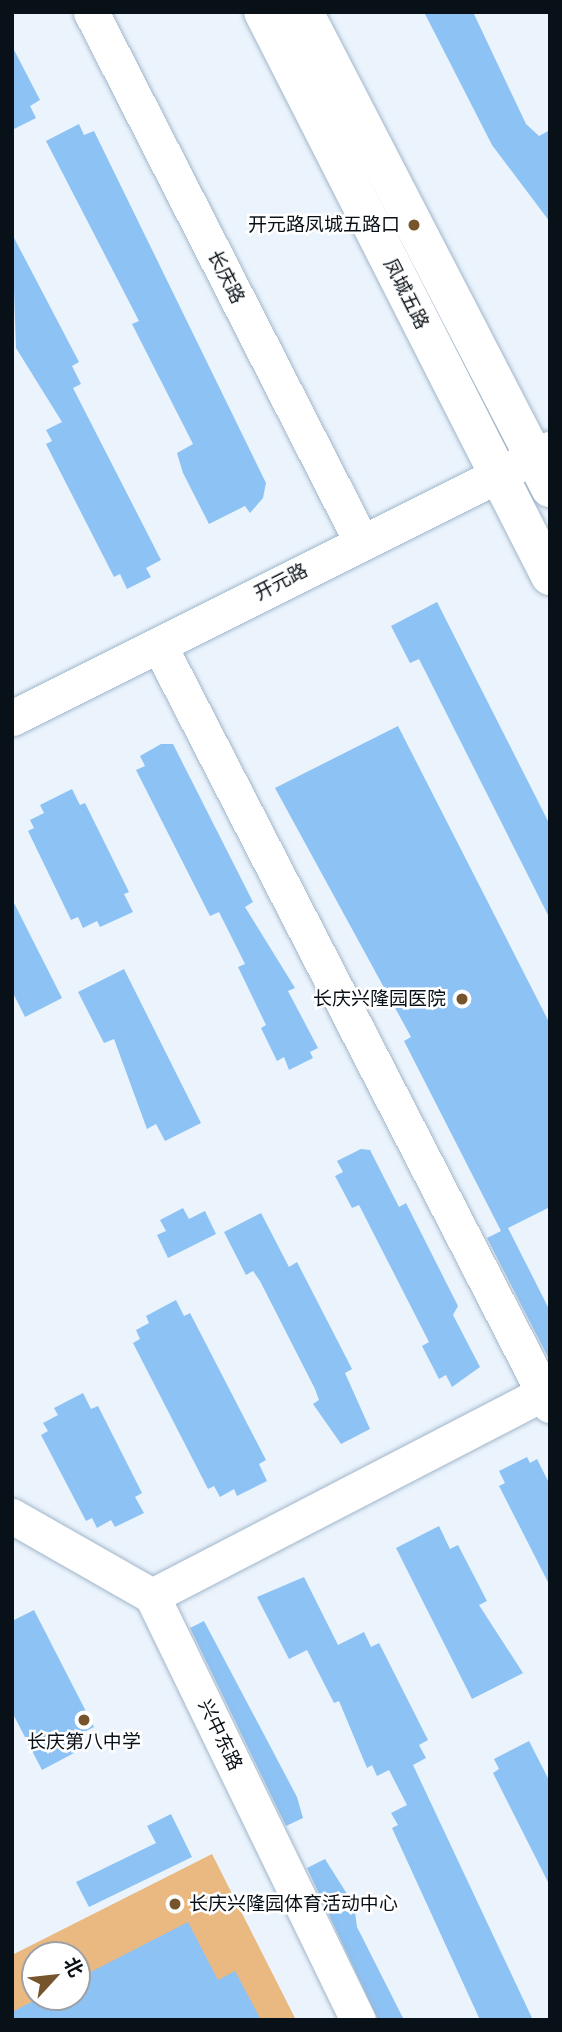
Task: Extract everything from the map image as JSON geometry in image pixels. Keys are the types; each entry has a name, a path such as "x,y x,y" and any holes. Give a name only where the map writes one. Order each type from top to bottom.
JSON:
{"main road":[{"name":"凤城五路","path":"263,12 550,576"},
{"name":"凤城五路","path":"304,12 544,465"}],"street":[{"name":"长庆路","path":"91,12 361,541"},
{"name":"开元路","path":"12,718 361,541 499,476 544,465"},
{"path":"12,1516 152,1596 547,1399 159,645"},
{"name":"兴中东路","path":"152,1596 358,2020"}],"shaded area":[{"name":"长庆兴隆园体育活动中心","path":"212,1854 296,2020 12,2020 12,1955 21,1950 21,2011 91,2011 91,1941 40,1941"}],"building":[{"path":"424,12 473,12 526,124 539,136 550,130 550,222 492,145"},
{"path":"12,46 40,100 30,106 36,118 12,130"},
{"path":"79,124 84,135 94,131 266,483 263,498 250,513 245,506 209,524 183,473 177,453 193,444 132,324 139,321 46,141"},
{"path":"12,234 79,362 72,366 81,384 73,388 161,560 146,568 151,577 127,589 120,574 114,577 46,444 52,441 46,430 62,422 16,348"},
{"path":"437,602 550,825 550,919 419,659 410,663 391,626"},
{"path":"398,726 550,1024 550,1207 508,1228 550,1311 550,1361 487,1238 501,1231 404,1041 411,1037 275,788"},
{"path":"161,744 173,744 253,902 245,907 295,988 288,991 318,1048 310,1052 313,1058 289,1070 284,1057 277,1061 261,1028 266,1025 238,967 245,964 219,912 210,916 136,770 145,766 140,756"},
{"path":"72,789 80,805 85,803 129,892 124,894 133,912 100,927 97,921 83,928 78,917 71,920 28,831 34,828 30,820 44,813 40,805"},
{"path":"12,899 62,998 25,1017 12,991"},
{"path":"124,969 201,1123 165,1141 156,1124 147,1129 114,1039 104,1043 78,992"},
{"path":"361,1149 370,1150 399,1207 406,1203 458,1306 453,1315 480,1367 452,1387 446,1375 439,1379 422,1346 429,1342 359,1205 352,1208 335,1176 343,1172 337,1161"},
{"path":"183,1208 189,1219 205,1211 216,1234 168,1258 157,1235 166,1231 160,1220"},
{"path":"261,1213 289,1267 297,1262 352,1369 345,1373 370,1429 341,1444 313,1404 319,1400 315,1389 260,1281 253,1271 246,1275 224,1232"},
{"path":"176,1300 184,1316 190,1313 266,1460 259,1464 267,1481 237,1496 234,1489 220,1497 214,1486 208,1489 133,1343 140,1339 136,1330 149,1323 146,1316"},
{"path":"83,1393 91,1409 98,1406 142,1493 135,1497 144,1513 115,1527 111,1520 97,1528 92,1518 86,1521 41,1435 48,1431 43,1423 58,1415 54,1408"},
{"path":"527,1457 530,1463 537,1459 550,1485 550,1586 499,1486 505,1483 499,1471"},
{"path":"439,1526 450,1549 458,1545 487,1601 479,1605 523,1673 472,1699 396,1548"},
{"path":"304,1577 338,1645 364,1632 371,1647 379,1643 428,1740 419,1745 426,1758 413,1765 533,2020 480,2020 392,1828 398,1825 391,1813 407,1805 389,1770 377,1776 372,1765 367,1768 339,1701 334,1703 307,1650 289,1659 257,1597"},
{"path":"34,1610 94,1727 68,1740 74,1753 42,1770 12,1712 12,1621"},
{"path":"204,1621 297,1797 303,1818 286,1826 190,1628"},
{"path":"529,1741 550,1782 550,1886 493,1773 499,1769 494,1759"},
{"path":"171,1814 192,1857 89,1907 76,1882 156,1843 147,1826"},
{"path":"325,1859 354,1905 357,1927 404,2020 378,2020 307,1868"},
{"path":"188,1922 218,1980 235,1971 261,2020 12,2020 12,2012 21,2007 21,2011 91,2011 91,1972"}],"place":[{"name":"开元路凤城五路口","path":"414,225"},
{"name":"长庆兴隆园医院","path":"462,999"},
{"name":"长庆第八中学","path":"84,1720"},
{"name":"长庆兴隆园体育活动中心","path":"175,1904"}]}
